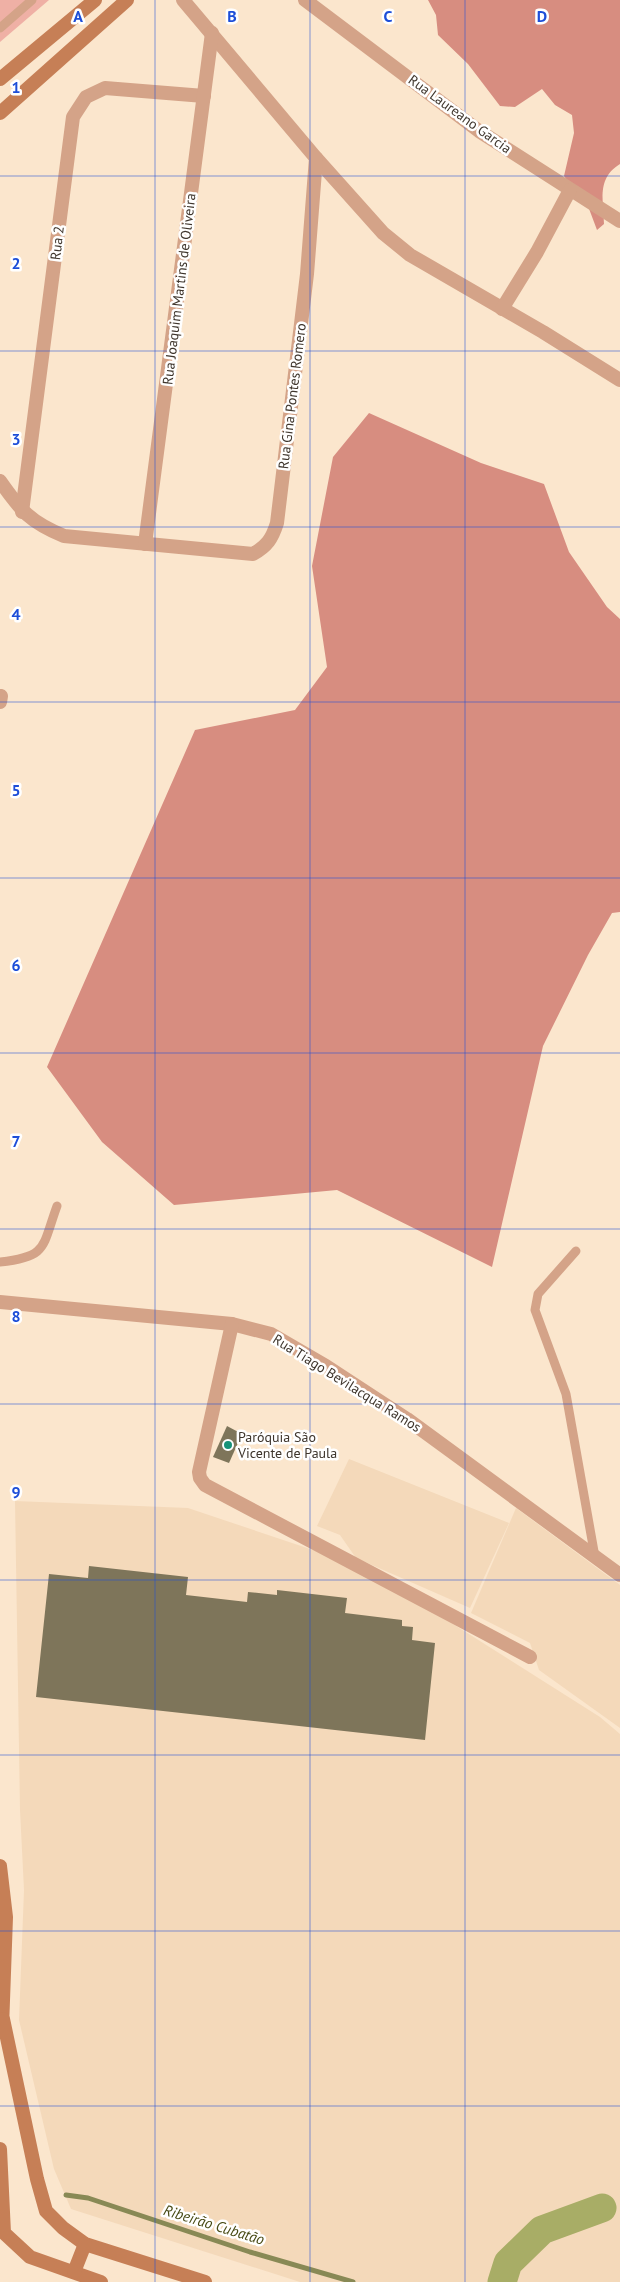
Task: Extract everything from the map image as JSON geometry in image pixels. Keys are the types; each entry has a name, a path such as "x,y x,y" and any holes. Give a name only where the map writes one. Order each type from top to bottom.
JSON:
{"main road":[{"path":"0,79 95,0"},
{"path":"0,113 126,0"},
{"path":"0,1866 1,1889 6,1917 3,2019 0,2043"},
{"path":"3,2019 37,2179 46,2211 62,2228 85,2244 205,2282"},
{"path":"0,2149 2,2232 30,2258 102,2282"},
{"path":"74,2272 85,2244"}],"street":[{"path":"182,0 212,33 316,158 390,239 410,255 543,332 620,380"},
{"name":"Rua Laureano Garcia","path":"305,0 479,130 620,221"},
{"name":"Rua Joaquim Martins de Oliveira","path":"145,544 212,33"},
{"name":"Rua 2","path":"22,512 73,117 86,97 104,88 204,96"},
{"name":"Rua Gina Pontes Romero","path":"0,481 22,512 43,527 64,536 253,554 266,547 273,536 277,523 307,274 316,158"},
{"path":"502,309 537,252 570,190"},
{"name":"Rua Tiago Bevilacqua Ramos","path":"0,1302 232,1324 270,1334 326,1366 407,1419 595,1557 619,1571"},
{"path":"232,1324 199,1472 205,1485 530,1656"}],"lane":[{"path":"0,28 32,0"},
{"path":"0,1262 21,1260 36,1254 41,1248 57,1206"},
{"path":"576,1251 538,1294 535,1310 566,1394 595,1557"}],"shaded area":[{"path":"0,0 49,0 0,42"},
{"path":"428,0 620,0 620,164 608,176 605,183 603,190 604,224 597,230 582,190 569,183 564,176 574,133 572,115 555,105 542,89 515,107 500,106 468,64 438,35 436,15"},
{"path":"369,413 481,463 544,484 569,552 607,607 620,619 620,912 612,913 588,955 543,1046 492,1267 337,1190 174,1205 102,1142 47,1067 195,730 295,710 327,667 312,566 333,457"},
{"path":"349,1459 509,1523 470,1608 356,1558 340,1535 317,1526"},
{"path":"15,1501 188,1508 316,1551 434,1612 600,1717 620,1734 620,2282 300,2282 71,2209 54,2169 19,2020 24,1890 20,1810"},
{"path":"516,1508 620,1585 620,1728 539,1670 530,1643 471,1613"},
{"path":"560,2215 569,2228 549,2236 533,2248 515,2272 511,2282 489,2282 505,2250 533,2228"}],"building":[{"name":"Paróquia São Vicente de Paula","path":"227,1426 242,1434 229,1463 213,1457"},
{"path":"89,1566 188,1577 186,1595 247,1602 248,1592 277,1595 277,1590 347,1598 345,1613 402,1620 402,1626 413,1627 412,1640 435,1643 425,1740 36,1697 49,1574 88,1578"}],"waterway":[{"name":"Ribeirão Cubatão","path":"66,2195 88,2198 250,2252 353,2282"},
{"path":"502,2282 508,2263 542,2230 602,2208"}],"place":[{"name":"Paróquia São Vicente de Paula","path":"228,1445"}]}
